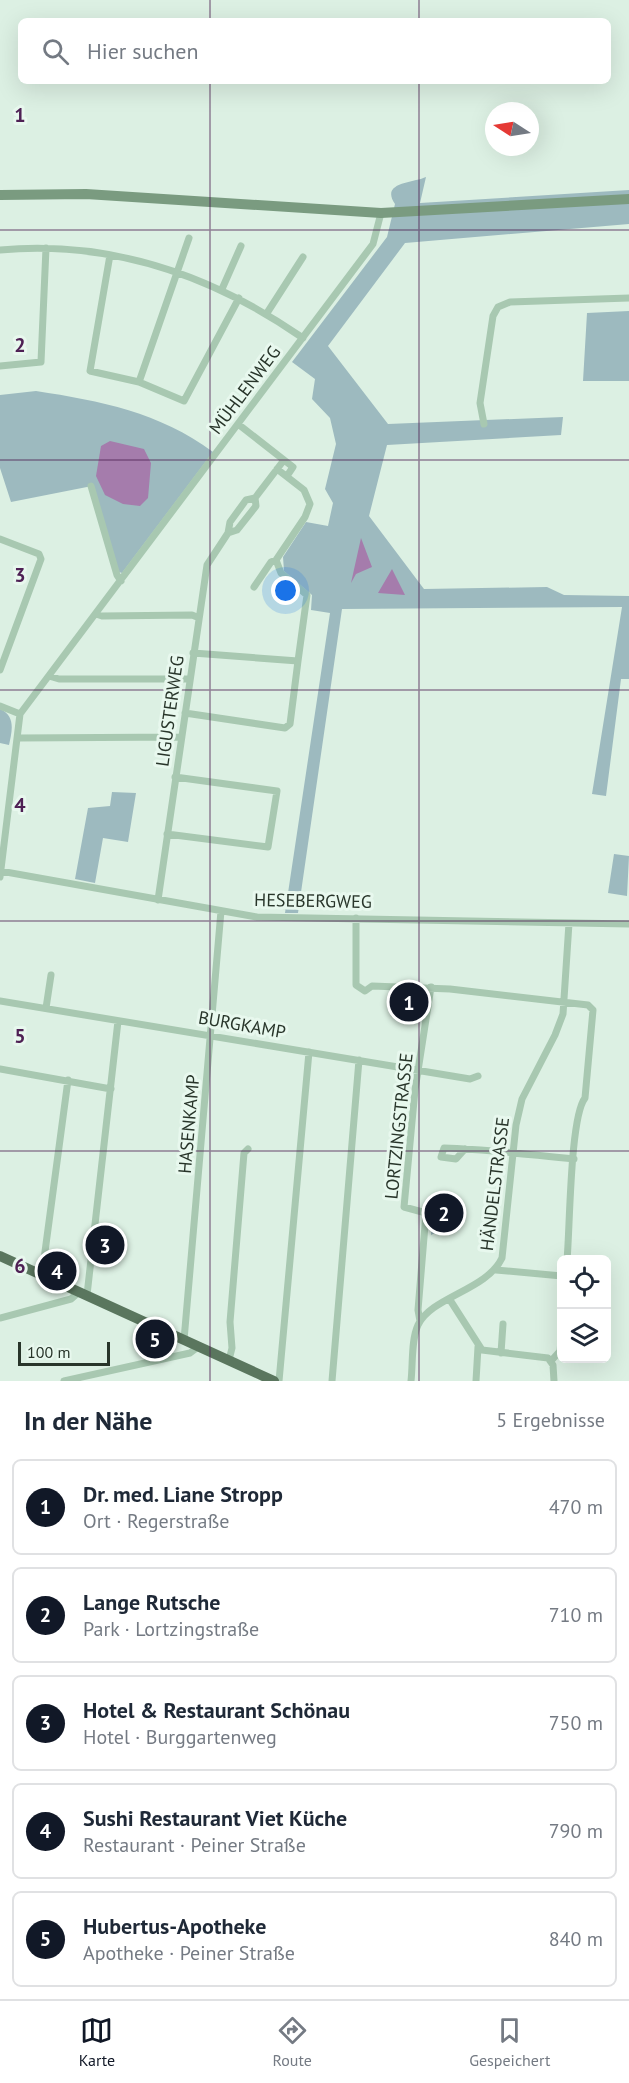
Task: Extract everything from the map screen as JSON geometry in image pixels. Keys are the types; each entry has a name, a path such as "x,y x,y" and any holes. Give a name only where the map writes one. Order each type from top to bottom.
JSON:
{"main road":[{"path":"0,195 77,194 381,213 629,199"},
{"path":"0,1256 274,1381"}],"street":[{"name":"MÜHLENWEG","path":"20,714 373,244 381,213"},
{"path":"139,382 189,238"},
{"path":"222,289 241,246"},
{"path":"0,250 46,248 110,255 177,272 222,289 267,313 303,338"},
{"path":"0,366 40,362 46,248"},
{"path":"110,255 90,371 139,382 184,401 239,298"},
{"path":"267,313 303,257"},
{"path":"484,424 480,403 493,316 498,307 510,302 629,298"},
{"path":"238,424 293,467 287,476"},
{"name":"LIGUSTERWEG","path":"158,900 197,618 207,565 228,533 230,522 246,500 255,498 284,460"},
{"path":"254,587 276,560 309,508 307,494 277,469"},
{"path":"91,486 117,575 121,581"},
{"name":"LIGUSTERWEG","path":"228,533 237,530 256,506 255,498"},
{"path":"0,539 39,554 41,559 0,670"},
{"path":"184,713 285,728 290,724 307,595 281,573 276,560"},
{"path":"96,614 102,616 192,615 197,618"},
{"path":"193,653 298,661"},
{"path":"49,676 59,679 189,679"},
{"path":"0,706 20,714 19,738 0,877"},
{"path":"19,738 181,736"},
{"path":"167,834 268,848 277,791 175,777"},
{"name":"HESEBERGWEG","path":"0,872 267,917 629,924"},
{"name":"HASENKAMP","path":"184,1340 221,911"},
{"path":"356,918 356,985 365,991 372,986 431,987 588,1005 594,1012 585,1098 579,1105 567,1255"},
{"name":"HÄNDELSTRASSE","path":"420,1322 496,1270 504,1250 513,1153 522,1099 555,1035 565,1002 569,923"},
{"path":"46,1008 51,975"},
{"name":"LORTZINGSTRASSE","path":"420,1322 418,1310 426,1213 404,1207 418,1070 431,987"},
{"name":"BURGKAMP","path":"0,1001 470,1079 478,1076"},
{"path":"0,1318 83,1294 118,1021"},
{"path":"279,1381 309,1052"},
{"path":"332,1381 359,1060"},
{"path":"0,1070 111,1089"},
{"path":"42,1274 68,1080"},
{"path":"229,1360 232,1348 230,1322 243,1164 244,1153 248,1149"},
{"path":"465,1149 574,1159"},
{"path":"496,1270 557,1276"},
{"path":"450,1300 478,1347 487,1352 543,1357 551,1361 555,1370 554,1381"},
{"path":"411,1381 416,1335 420,1322"},
{"path":"501,1353 503,1324"},
{"path":"64,1381 190,1353 198,1347"},
{"path":"476,1381 478,1347"},
{"path":"551,1361 557,1354"}],"shaded area":[{"path":"426,177 420,203 629,190 629,224 405,243 328,346 388,424 563,417 561,435 387,445 369,516 424,589 547,587 564,595 629,596 629,679 621,679 606,796 592,794 622,607 342,609 298,913 285,913 330,613 311,610 312,595 284,571 283,557 306,522 328,526 333,503 325,489 336,444 330,418 312,399 315,379 292,362 387,237 395,204 391,197 392,191 400,184"},
{"path":"629,311 629,381 583,381 587,313"},
{"path":"36,391 129,410 172,427 213,452 122,573 119,572 92,486 11,502 0,468 0,395"},
{"path":"110,441 144,449 151,463 148,498 140,506 123,504 105,495 96,476 101,446"},
{"path":"361,538 372,567 356,574 351,583"},
{"path":"392,569 405,595 378,593"},
{"path":"0,709 9,716 12,724 9,745 0,743"},
{"path":"112,792 136,793 128,842 103,838 95,883 75,879 88,808 110,806"},
{"path":"614,854 629,856 627,896 608,893"},
{"path":"433,1198 455,1200 454,1223 431,1235"}],"place":[{"name":"Dr. med. Liane Stropp","path":"409,1002"},
{"name":"Lange Rutsche","path":"444,1213"},
{"name":"Hotel & Restaurant Schönau","path":"105,1245"},
{"name":"Sushi Restaurant Viet Küche","path":"57,1271"},
{"name":"Hubertus-Apotheke","path":"155,1339"}]}
